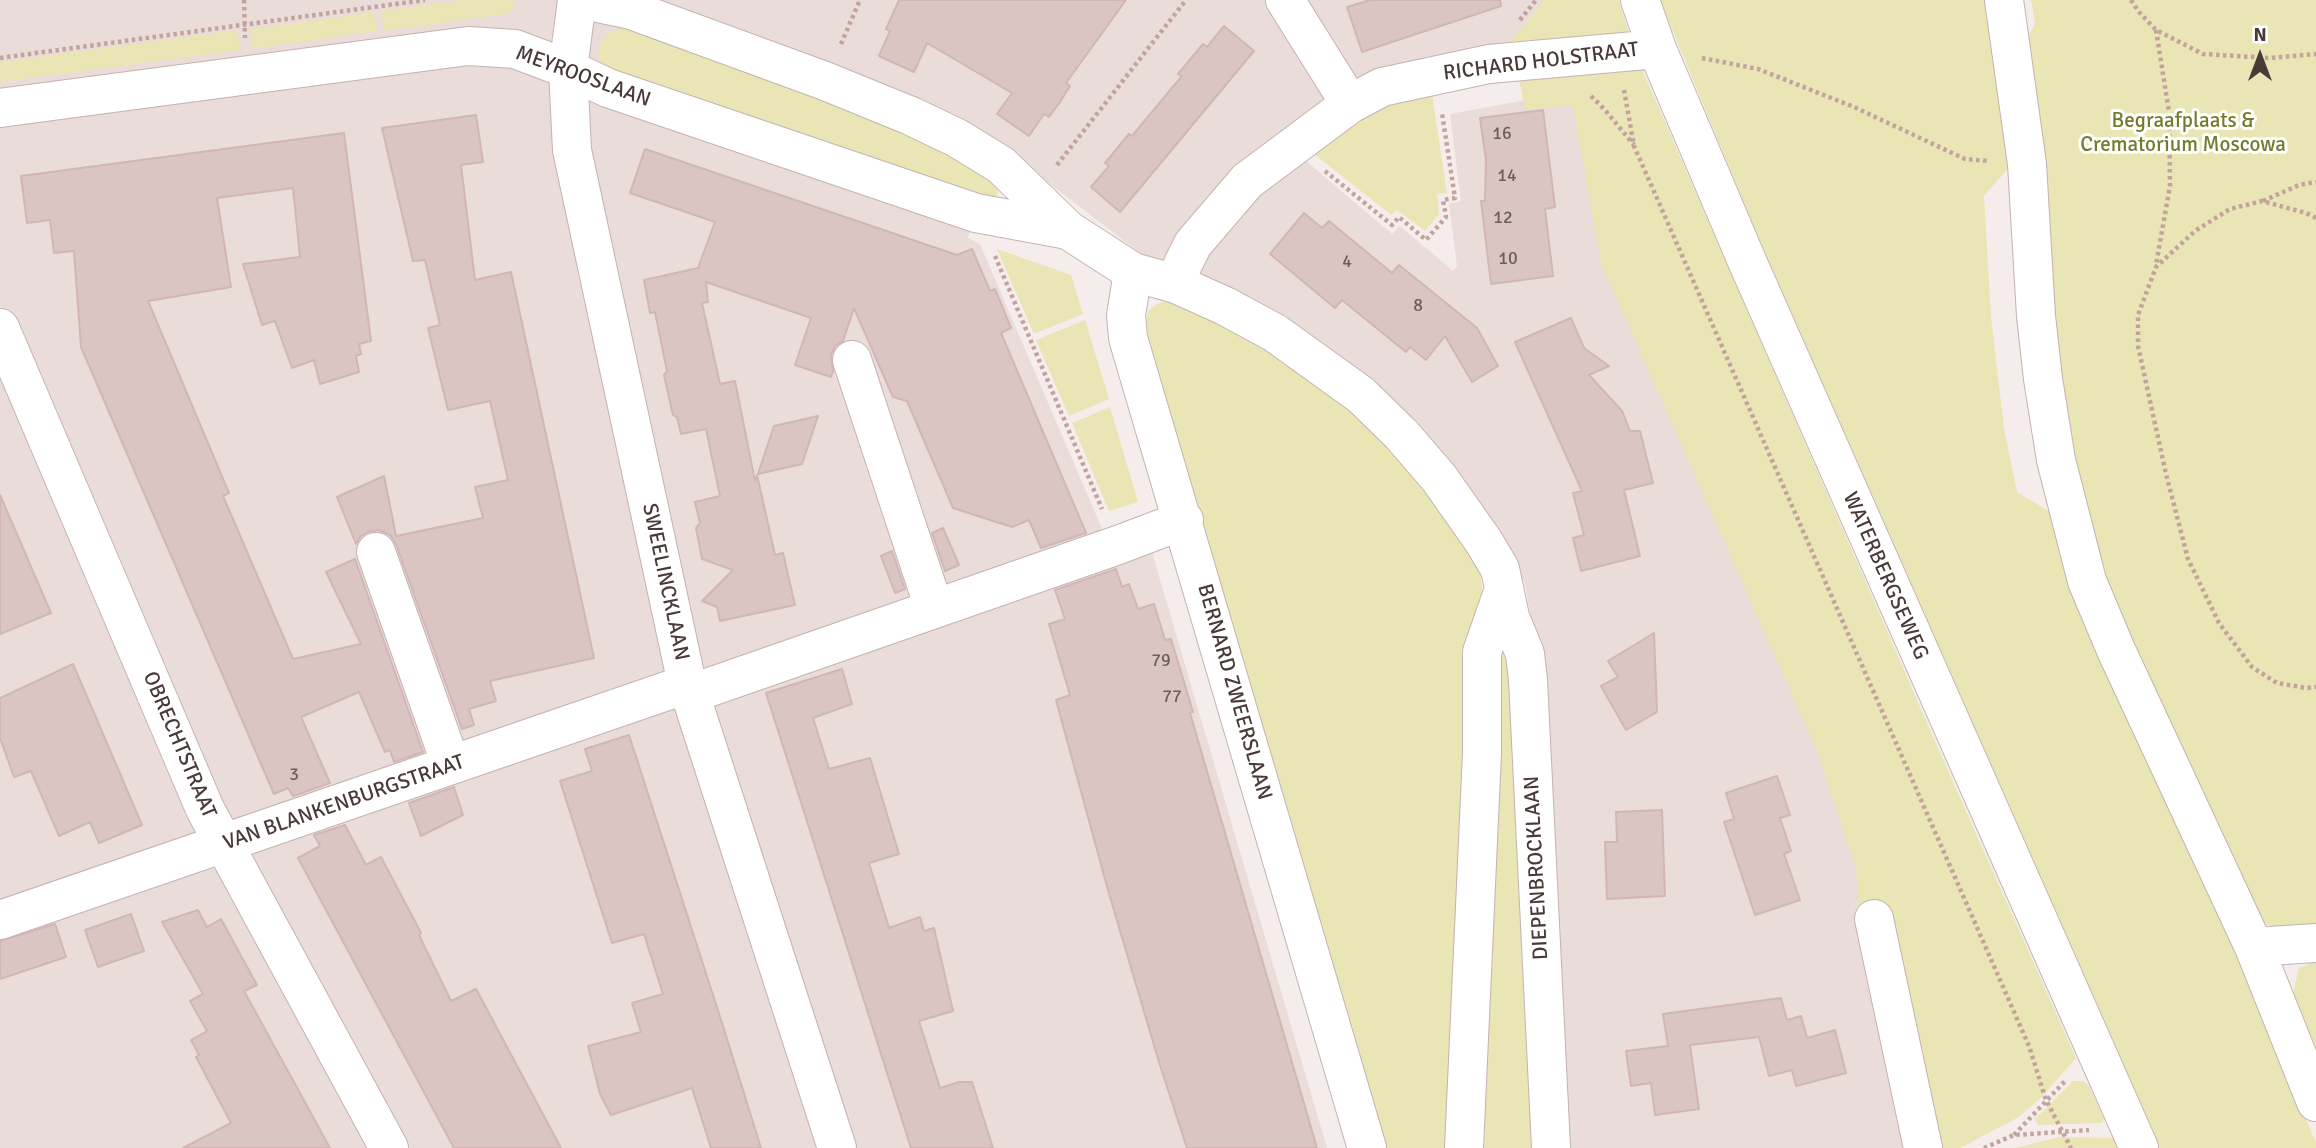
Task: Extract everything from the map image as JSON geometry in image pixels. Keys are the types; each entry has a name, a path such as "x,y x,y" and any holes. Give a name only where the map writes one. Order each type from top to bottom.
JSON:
{"street":[{"name":"SWEELINCKLAAN","path":"577,0 568,69 572,150 689,689 837,1148"},
{"name":"MEYROOSLAAN","path":"583,0 631,10 825,80 957,138 1001,165 1068,230 1133,272"},
{"path":"1284,0 1350,104"},
{"name":"WATERBERGSEWEG","path":"1640,0 1657,49 1856,510 2134,1138"},
{"path":"2004,0 2027,164 2036,316 2043,379 2056,460 2087,581 2116,650 2254,947 2316,1102"},
{"name":"MEYROOSLAAN","path":"0,108 468,46 514,49 568,69 608,89 976,213 1068,230"},
{"name":"RICHARD HOLSTRAAT","path":"1176,284 1193,244 1247,181 1350,104 1382,87 1489,64 1657,49"},
{"name":"DIEPENBROCKLAAN","path":"1133,272 1176,284 1225,306 1275,333 1361,395 1401,434 1439,478 1484,541 1500,569 1510,617 1525,654 1528,680 1551,1148"},
{"name":"BERNARD ZWEERSLAAN","path":"1133,272 1126,315 1128,338 1184,520 1367,1148"},
{"name":"OBRECHTSTRAAT","path":"0,328 205,808 389,1148"},
{"path":"852,360 934,608"},
{"name":"VAN BLANKENBURGSTRAAT","path":"0,920 451,765 934,608 1184,520"},
{"path":"376,552 451,765"},
{"path":"1464,1148 1482,753 1482,652 1503,592"},
{"path":"1874,919 1923,1148"},
{"path":"2254,947 2316,943"}],"path":[{"path":"0,58 425,0"},
{"path":"825,80 860,0"},
{"path":"1033,197 1186,0"},
{"path":"2131,0 2156,30 2203,54 2270,58 2316,54"},
{"path":"2156,30 2169,112 2170,186 2156,267 2138,315 2138,346 2166,474 2188,559 2219,622 2252,667 2277,683 2316,687"},
{"path":"1657,49 1758,69 1854,107 1965,159 2027,164"},
{"path":"1616,53 1634,146 2029,1046 2046,1100 2071,1148"},
{"path":"1295,146 1392,225 1399,217 1426,240 1446,217 1443,200 1455,198 1436,74"},
{"path":"2156,267 2194,231 2230,209 2316,182"},
{"path":"2262,201 2316,218"},
{"path":"976,213 1118,545"},
{"path":"2014,1135 2095,1050"},
{"path":"1984,1148 2014,1135 2063,1130 2134,1138"}],"shaded area":[{"path":"0,0 1574,0 1573,27 1398,71 1160,262 1148,259 1000,146 968,238 980,244 1106,538 1151,549 1327,1148 0,1148"},
{"path":"1587,94 1860,782 1954,1148 1561,1148 1532,622 1524,581 1514,561 1203,277 1200,268 1204,249 1300,156 1392,234 1400,226 1453,271 1457,266 1449,204 1461,201 1450,114 1526,100"}],"green space":[{"path":"462,0 514,0 512,13 384,31 381,11"},
{"path":"1544,0 1619,0 1632,44 1507,45"},
{"path":"1660,0 1988,0 2011,165 1984,196 1991,317 2004,428 2017,492 2052,513 2316,1148 2158,1148 1763,249"},
{"name":"Begraafplaats & Crematorium Moscowa","path":"2031,0 2316,0 2316,925 2281,929 2258,919 2129,644 2083,508 2056,377 2026,43 2035,23"},
{"path":"374,12 377,31 252,49 250,29"},
{"path":"629,27 906,131 997,183 998,194 991,199 982,199 603,66 598,54 600,43 607,34"},
{"path":"237,30 240,50 0,82 0,62"},
{"path":"1637,58 2076,1058 2041,1098 2017,1118 1960,1148 1940,1148 1860,923 1856,868 1817,751 1601,263 1573,105 1525,110 1518,73"},
{"path":"1431,88 1447,193 1437,194 1439,214 1425,231 1397,210 1391,215 1309,150 1354,116"},
{"path":"997,249 1071,275 1083,314 1034,334"},
{"path":"1170,300 1184,304 1280,356 1350,408 1428,488 1479,563 1482,589 1456,1148 1382,1148 1142,334 1149,310"},
{"path":"1085,320 1109,399 1069,416 1036,340"},
{"path":"1110,407 1138,502 1109,511 1072,423"},
{"path":"1503,649 1509,652 1542,1148 1473,1148 1491,674"},
{"path":"2316,961 2316,1065 2290,1005 2299,968"},
{"path":"2073,1081 2083,1081 2089,1086 2104,1119 2101,1123 2038,1125 2035,1119"},
{"path":"2059,1137 2113,1138 2118,1148 2015,1148"}],"building":[{"path":"899,0 1126,0 1066,83 1070,86 1060,102 1049,117 1044,114 1029,136 997,114 1012,93 927,43 914,72 879,56 890,31 886,29"},
{"path":"1370,0 1500,0 1501,6 1362,52 1347,7"},
{"path":"1224,26 1254,51 1120,212 1091,187 1109,166 1105,163 1129,134 1132,136 1182,76 1178,74 1203,44 1207,47"},
{"path":"1543,110 1555,207 1545,209 1553,276 1491,284 1481,201 1485,201 1486,160 1480,118"},
{"path":"476,115 483,162 461,165 475,280 511,272 594,658 490,681 496,701 469,709 474,725 462,729 396,544 390,535 379,530 368,532 360,537 356,544 337,497 384,476 396,536 483,518 475,487 508,480 490,401 448,410 428,328 440,325 425,260 413,261 382,128"},
{"path":"344,133 371,341 359,344 361,354 356,356 359,372 320,384 314,360 292,368 275,321 262,325 243,264 300,257 293,188 217,198 231,287 148,301 229,493 223,496 293,659 361,644 326,572 355,559 423,752 394,762 390,750 385,752 359,692 301,717 330,783 293,796 288,788 274,794 81,347 74,251 54,253 50,220 27,223 21,176"},
{"path":"645,149 957,255 972,249 990,291 995,289 1011,328 1001,333 1086,533 1041,548 1029,520 1012,527 953,508 907,401 893,397 854,308 843,341 835,346 831,355 831,377 795,365 811,318 706,282 708,302 702,303 720,384 735,381 755,481 757,475 775,555 783,553 795,605 720,621 717,607 702,601 733,570 702,559 696,528 700,523 695,502 720,496 706,429 681,434 677,417 673,415 655,312 650,313 644,280 698,268 715,222 630,193"},
{"path":"1304,213 1322,228 1329,221 1392,273 1399,265 1477,328 1498,366 1472,382 1445,336 1426,360 1410,347 1406,352 1342,300 1335,308 1270,254"},
{"path":"1571,318 1584,348 1609,366 1589,375 1622,411 1630,431 1640,431 1653,483 1624,490 1640,556 1581,571 1573,538 1584,535 1573,493 1582,491 1515,342"},
{"path":"818,416 802,464 758,474 774,426"},
{"path":"0,495 51,613 0,634"},
{"path":"943,528 959,565 945,571 932,533"},
{"path":"892,551 905,589 895,593 881,556"},
{"path":"1116,569 1122,587 1129,584 1138,609 1154,604 1165,640 1171,639 1193,712 1190,713 1317,1148 1187,1148 1108,890 1056,700 1070,695 1049,624 1065,619 1055,590"},
{"path":"1654,633 1657,712 1626,730 1601,686 1618,677 1608,661"},
{"path":"73,664 142,825 99,843 90,822 59,836 31,771 14,777 0,738 0,698"},
{"path":"842,669 852,704 813,718 829,769 870,758 899,854 869,863 889,928 920,917 924,931 934,928 953,1011 919,1021 940,1088 959,1082 972,1082 993,1148 911,1148 766,693"},
{"path":"629,735 761,1148 711,1148 692,1088 611,1115 600,1094 588,1046 641,1032 632,1003 663,994 644,934 612,943 560,781 592,771 585,749"},
{"path":"1777,776 1790,815 1780,818 1791,851 1784,854 1800,900 1755,915 1724,822 1734,819 1726,793"},
{"path":"454,787 463,815 421,836 409,803"},
{"path":"1662,810 1665,896 1607,899 1605,842 1617,842 1616,812"},
{"path":"345,825 366,865 381,857 421,933 419,935 451,1001 476,989 561,1148 454,1148 298,858 320,846 314,835"},
{"path":"198,910 207,927 221,919 257,985 244,991 330,1148 183,1148 231,1123 196,1057 199,1055 191,1040 207,1031 190,1001 203,994 162,922"},
{"path":"131,914 144,951 98,967 85,930"},
{"path":"55,924 66,957 0,979 0,941"},
{"path":"1781,998 1787,1020 1801,1016 1807,1038 1835,1030 1846,1073 1796,1086 1792,1070 1769,1076 1759,1037 1690,1045 1699,1109 1655,1115 1651,1083 1631,1086 1626,1051 1668,1046 1663,1014"}]}
